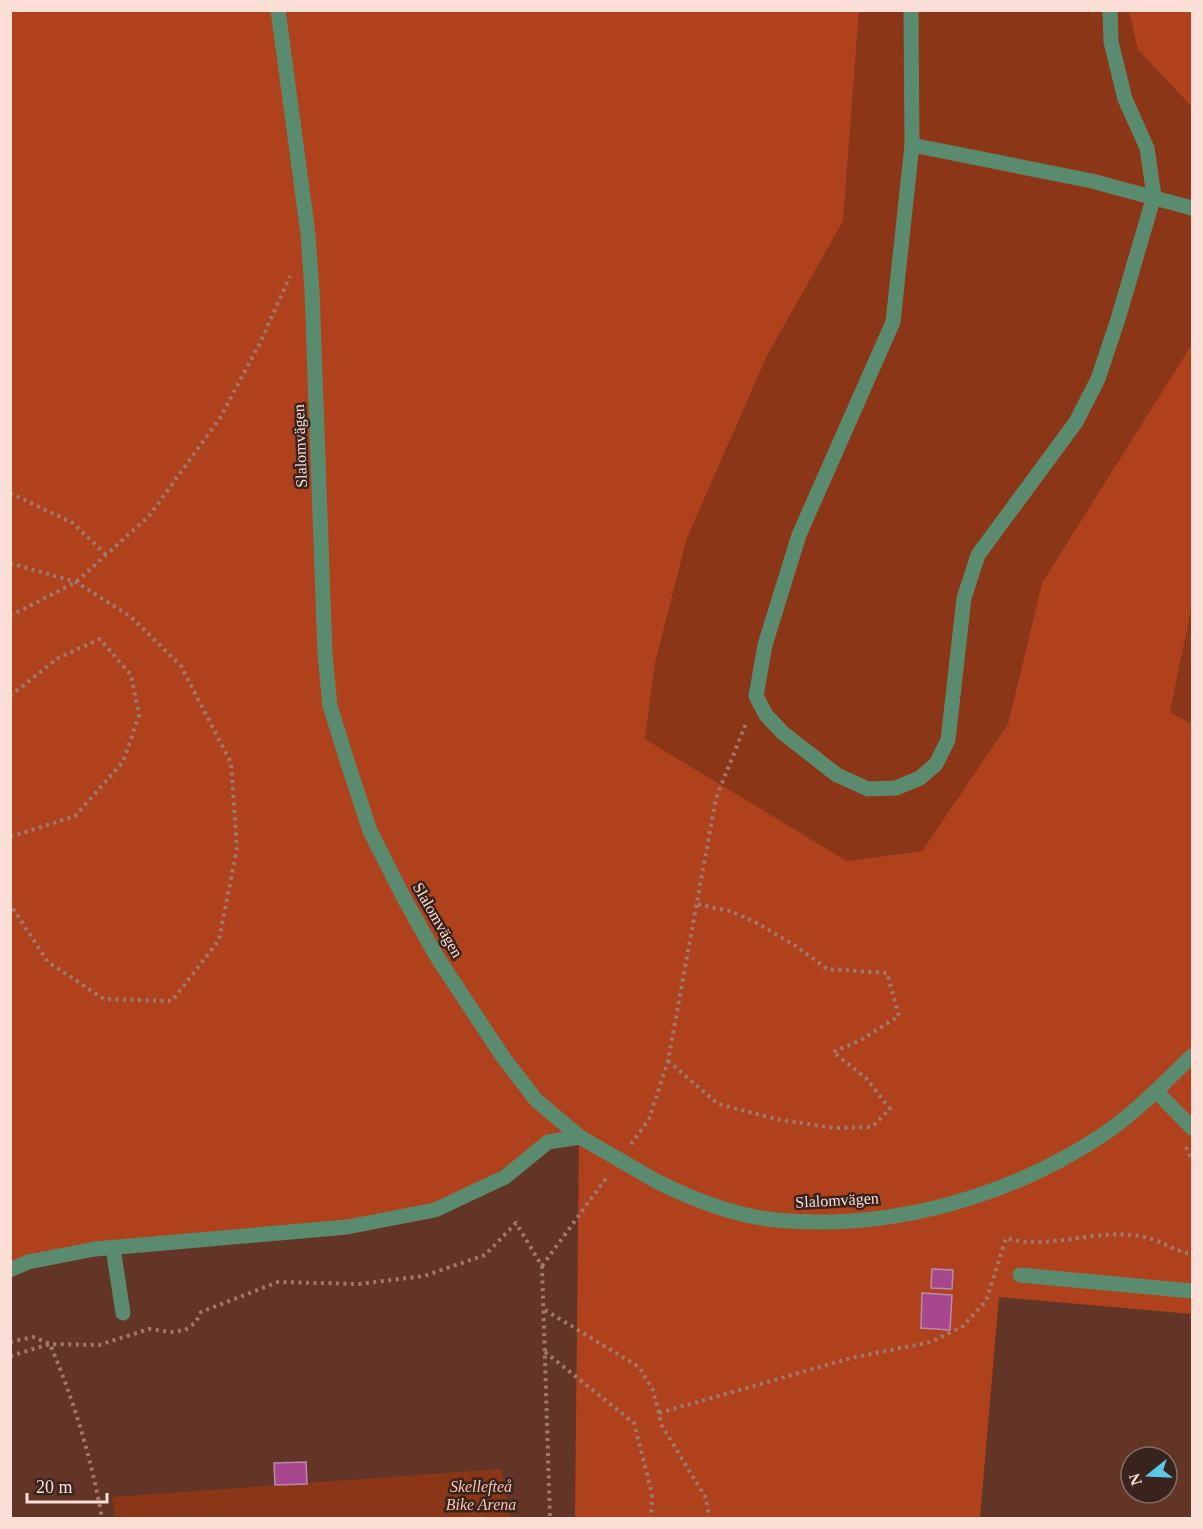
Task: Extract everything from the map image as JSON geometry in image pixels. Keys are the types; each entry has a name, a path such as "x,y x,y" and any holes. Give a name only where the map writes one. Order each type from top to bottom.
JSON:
{"street":[{"name":"Slalomvägen","path":"278,10 308,234 325,654 330,706 370,831 437,957 503,1057 536,1100 580,1137 688,1197 730,1211 775,1220 822,1222 916,1212 980,1196 1052,1164 1104,1133 1156,1091 1192,1056"},
{"path":"911,10 912,146 893,322 799,535 765,645 756,696 766,716 783,733 837,775 868,789 896,788 920,778 936,764 948,740 964,598 978,555 1076,422 1098,379 1154,196 1147,148 1125,99 1111,42 1110,10"},
{"path":"912,146 1154,196 1192,208"},
{"path":"1156,1091 1192,1128"},
{"path":"10,1270 28,1262 113,1248 347,1227 435,1210 505,1177 548,1142 580,1137"},
{"path":"113,1248 123,1313"},
{"path":"1020,1275 1192,1291"}],"path":[{"path":"10,616 76,582 149,516 220,418 261,341 294,266"},
{"path":"10,493 73,523 106,555"},
{"path":"10,562 76,582 131,617 181,666 231,763 237,848 219,940 172,1001 104,999 48,962 10,904"},
{"path":"10,696 58,658 100,639 131,675 139,715 123,762 75,816 10,837"},
{"path":"628,1148 649,1119 668,1061 716,798 756,696"},
{"path":"668,1061 718,1104 776,1119 834,1128 872,1127 890,1109 866,1078 832,1052 859,1041 899,1016 887,973 827,969 796,946 755,922 730,911 696,904"},
{"path":"542,1266 608,1176"},
{"path":"10,1356 50,1344 99,1345 149,1329 171,1332 185,1330 196,1322 201,1312 278,1282 359,1284 424,1276 485,1255 516,1223 542,1266 550,1518"},
{"path":"659,1413 851,1358 931,1342 963,1326 986,1301 1006,1238 1026,1244 1095,1234 1144,1237 1192,1254"},
{"path":"544,1309 639,1366 653,1390 662,1426 706,1498 709,1518"},
{"path":"10,1342 33,1337 50,1344 72,1395 92,1464 102,1518"},
{"path":"545,1352 634,1423 652,1494 651,1518"}],"green space":[{"path":"859,11 1129,11 1138,50 1192,107 1192,344 1042,583 1008,724 922,851 847,861 645,739 655,663 687,538 767,356 843,221"},
{"path":"1192,605 1192,724 1170,712"},
{"name":"Skellefteå Bike Arena","path":"501,1469 510,1518 115,1518 112,1497"}],"shaded area":[{"path":"11,11 859,11 843,221 767,356 687,538 655,663 645,739 847,861 922,851 1008,724 1042,583 1192,344 1192,605 1170,712 1192,724 1192,1314 999,1297 980,1518 575,1518 579,1137 548,1142 435,1210 151,1244 11,1270"},
{"path":"1129,11 1192,11 1192,107 1138,50"}],"building":[{"path":"932,1269 953,1270 952,1289 931,1288"},
{"path":"922,1293 952,1295 950,1330 921,1328"},
{"path":"306,1462 307,1484 275,1485 274,1463"}]}
